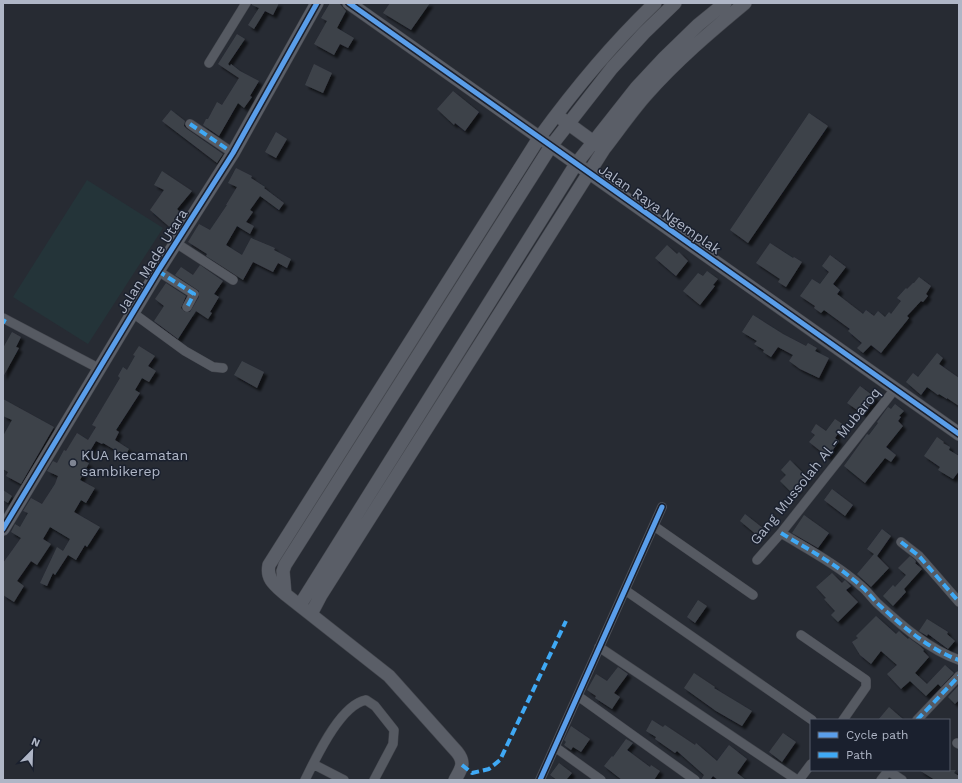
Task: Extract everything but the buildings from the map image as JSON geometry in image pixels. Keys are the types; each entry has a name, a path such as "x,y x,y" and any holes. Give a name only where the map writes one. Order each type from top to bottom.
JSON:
{"main road":[{"name":"Jalan Made Utara","path":"3,528 158,271 234,153 317,3"},
{"name":"Jalan Raya Ngemplak","path":"349,3 959,434"},
{"path":"455,780 463,761 457,752 389,676 285,594 271,581 268,570 269,565 539,138 602,58 634,23 655,3"},
{"path":"285,594 285,564 551,146 612,68 644,33 675,3"},
{"path":"300,606 576,164 636,88 698,25 725,3"},
{"path":"311,614 325,588 604,149 645,96 674,65 706,35 746,3"},
{"path":"556,115 604,149"}],"street":[{"path":"209,63 246,3"},
{"path":"190,124 234,153"},
{"path":"176,242 233,280"},
{"path":"158,271 194,294 187,307"},
{"path":"133,313 186,351 213,367 223,368"},
{"path":"4,320 100,369"},
{"name":"Gang Mussolah Al - Mubaroq","path":"758,560 895,389"},
{"path":"540,780 662,507"},
{"path":"654,526 753,595"},
{"path":"781,533 830,562 847,574 864,588 903,626 945,655 959,660"},
{"path":"901,542 919,556 959,602"},
{"path":"625,590 811,719"},
{"path":"801,636 866,680 866,687 844,719"},
{"path":"600,647 798,780 810,765"},
{"path":"918,719 959,676"},
{"path":"578,696 695,780"},
{"path":"305,780 338,720 360,701 366,700 375,706 394,730 393,744 374,780"},
{"path":"555,747 601,780"},
{"path":"313,764 344,780"},
{"path":"882,780 887,771"},
{"path":"889,771 902,780"}],"shaded area":[{"path":"87,180 163,228 88,344 13,297"}],"marked path":[{"path":"190,124 233,153"},
{"path":"158,271 194,294 187,307"},
{"path":"3,323 5,319"},
{"path":"781,533 823,558 853,579 877,603 915,636 936,650 959,660"},
{"path":"901,542 919,556 959,602"},
{"path":"462,765 472,773 489,769 500,760 566,621"},
{"path":"918,719 959,676"}],"cycle path":[{"path":"3,529 158,271 233,153 317,3"},
{"path":"349,3 959,434"},
{"path":"540,780 662,507"}],"place":[{"name":"KUA kecamatan sambikerep","path":"73,463"}]}
